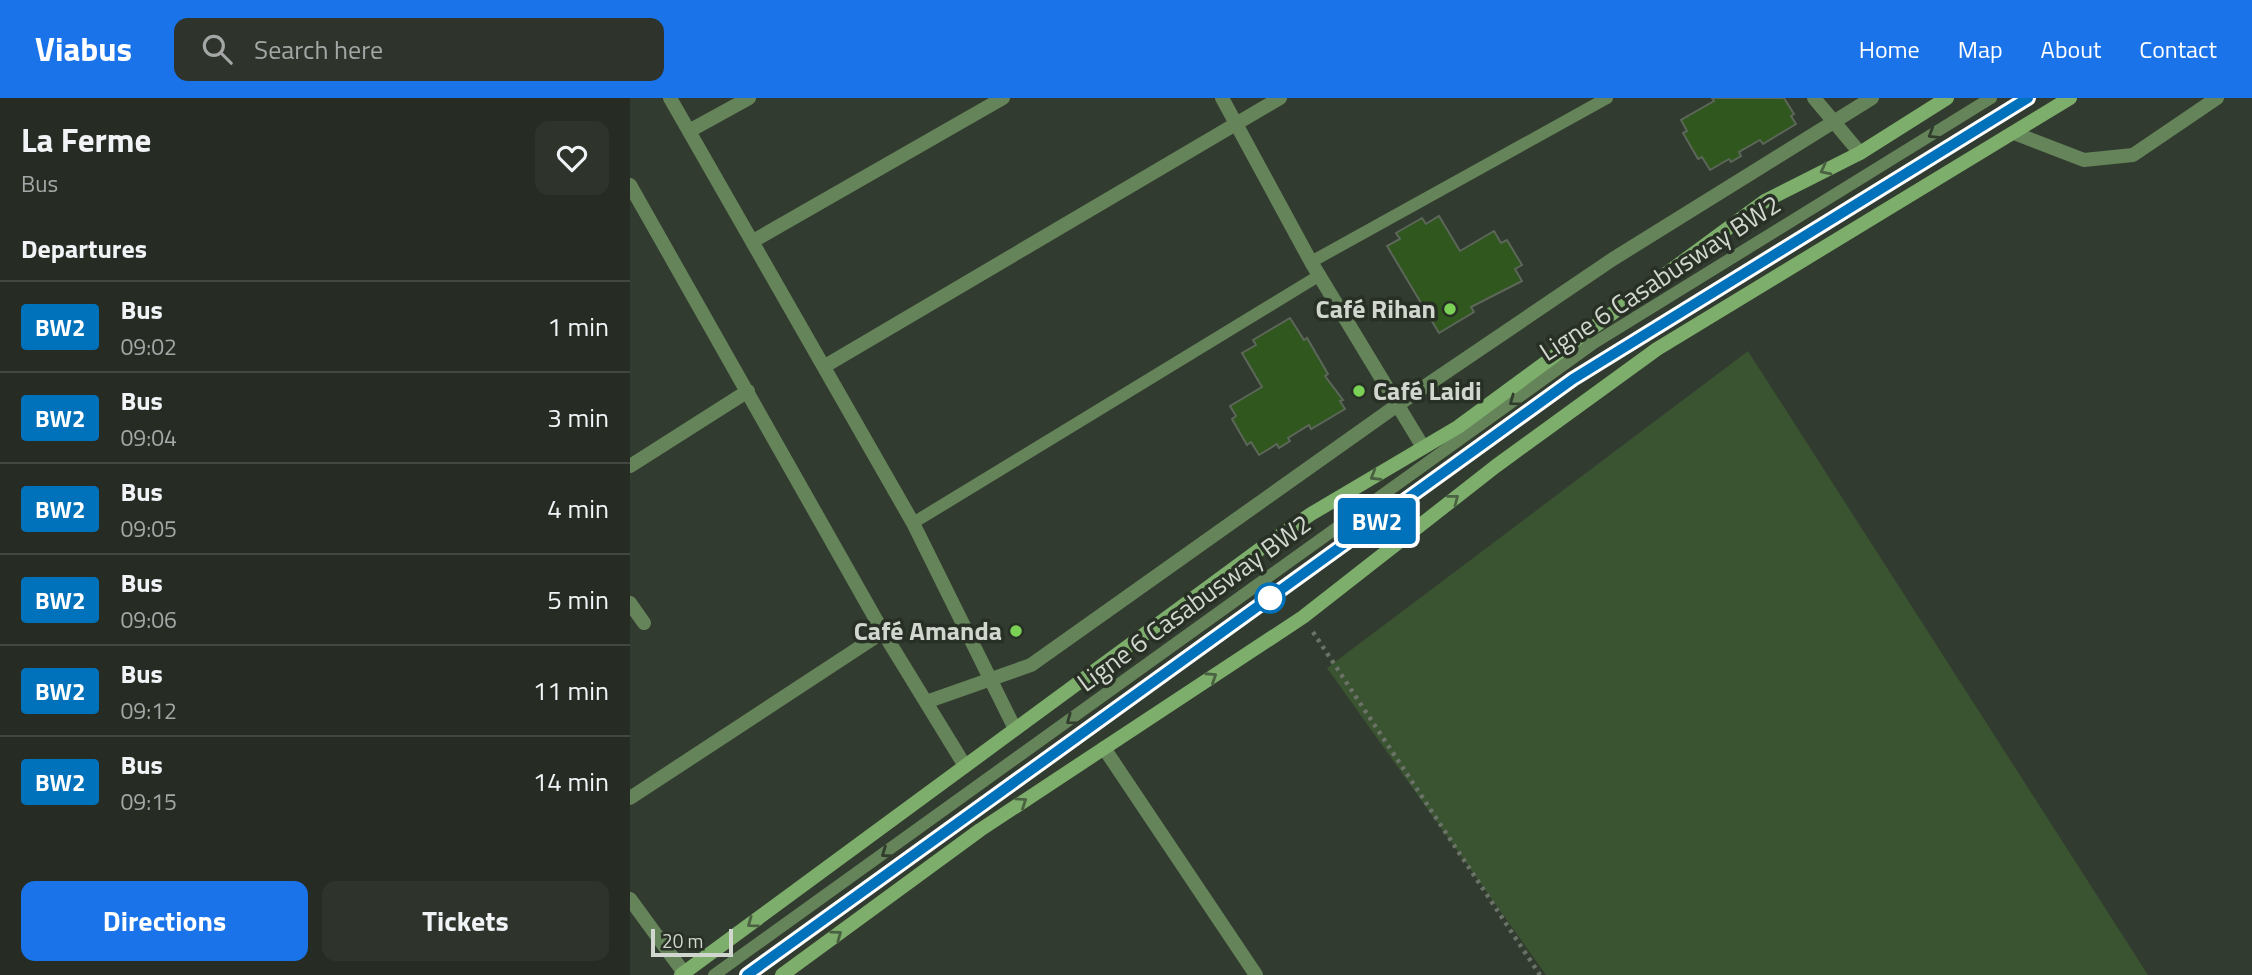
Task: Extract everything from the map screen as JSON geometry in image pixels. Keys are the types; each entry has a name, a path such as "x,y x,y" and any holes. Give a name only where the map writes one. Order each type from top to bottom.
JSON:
{"main road":[{"path":"683,974 1263,547 1311,514 1458,427 1765,201 1860,153 1947,98"},
{"path":"784,974 980,830 1303,617 1496,466 1657,349 2070,98"}],"street":[{"path":"670,98 913,523 1015,729"},
{"path":"689,131 748,98"},
{"path":"752,241 1003,98"},
{"path":"1222,98 1311,262 1423,447"},
{"path":"825,366 1279,98"},
{"path":"1814,98 1860,153"},
{"path":"926,702 1031,665 1396,406 1613,259 1872,98"},
{"path":"2014,134 2084,160 2133,155 2217,98"},
{"path":"630,185 883,632 965,766"},
{"path":"630,466 748,391"},
{"path":"630,603 644,623"},
{"path":"630,798 883,632"},
{"path":"1104,748 1256,975"},
{"path":"630,899 683,974"}],"lane":[{"path":"1311,262 1607,98"},
{"name":"Ligne 6 Casabusway BW2","path":"714,975 1594,343 1991,98"},
{"name":"Ligne 6 Casabusway BW2","path":"747,975 1573,379 2028,98"},
{"path":"913,523 1320,275"}],"path":[{"path":"1303,617 1540,975"}],"green space":[{"path":"1748,351 2148,975 1546,975 1327,668"}],"building":[{"path":"1712,98 1784,98 1794,114 1791,116 1796,124 1763,144 1760,140 1739,152 1741,156 1731,162 1729,159 1710,170 1702,157 1698,159 1683,133 1687,131 1681,120 1714,101"},
{"path":"1439,216 1460,251 1494,231 1501,243 1507,240 1522,265 1515,269 1522,281 1471,307 1474,312 1439,333 1387,246 1400,239 1396,233 1422,218 1426,224"},
{"path":"1290,318 1304,340 1307,338 1328,374 1325,376 1343,400 1340,401 1345,409 1311,429 1309,425 1288,438 1290,441 1279,448 1277,444 1259,455 1251,442 1247,445 1232,419 1236,416 1230,406 1262,387 1242,353 1256,345 1253,340"}],"bus line":[{"name":"BW2","path":"747,975 1573,379 2028,98"}],"place":[{"name":"Café Rihan","path":"1450,309"},
{"name":"Café Laidi","path":"1359,391"},
{"name":"Café Amanda","path":"1016,631"}]}
